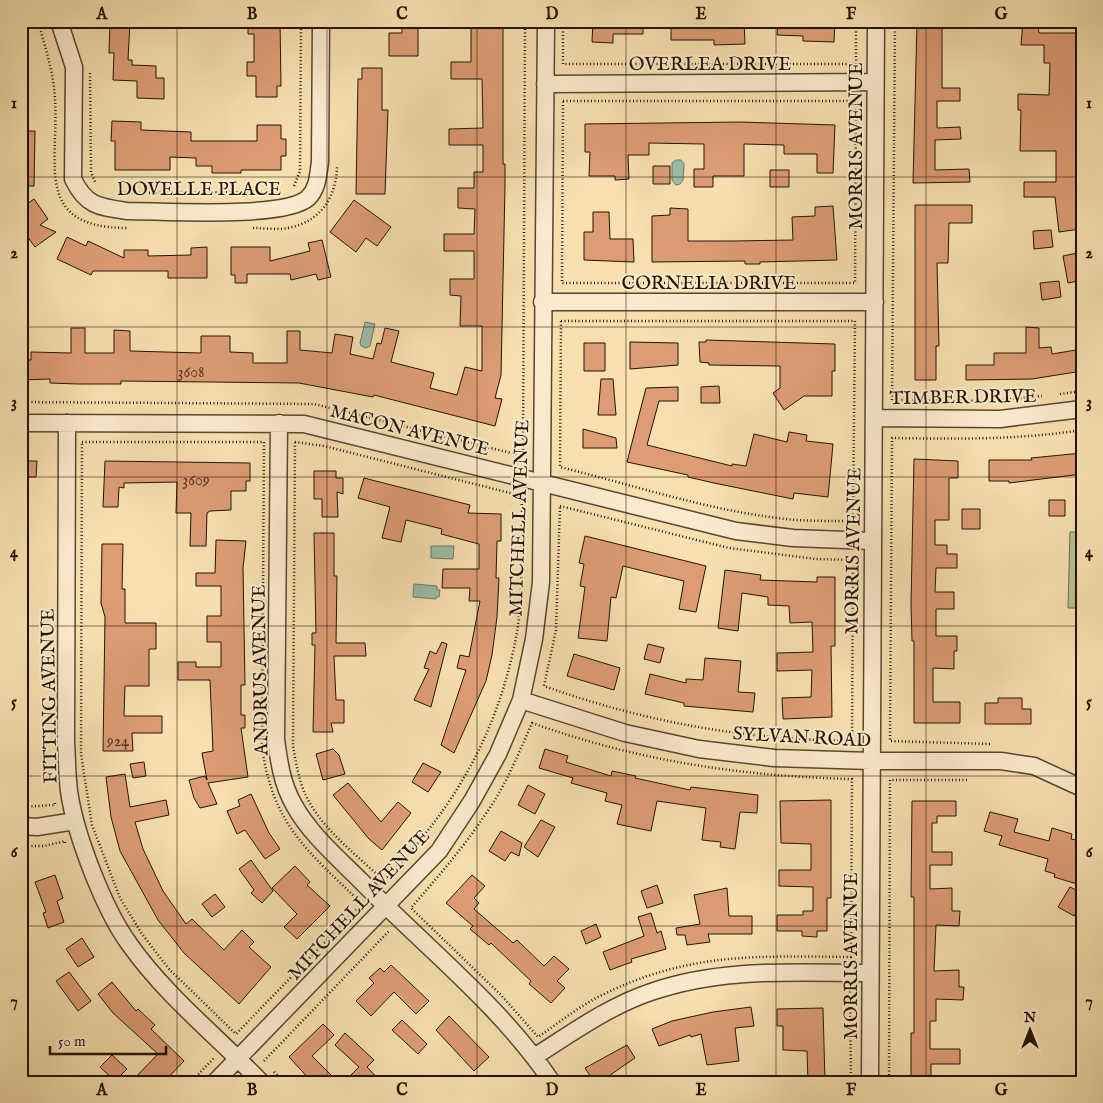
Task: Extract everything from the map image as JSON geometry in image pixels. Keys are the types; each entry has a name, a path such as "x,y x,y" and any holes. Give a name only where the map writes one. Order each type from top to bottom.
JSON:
{"street":[{"name":"DOVELLE PLACE","path":"59,21 74,67 74,178 79,190 89,202 107,208 127,210 270,211 294,207 308,197 317,185 320,162 321,21"},
{"name":"MITCHELL AVENUE","path":"215,1082 439,851 472,801 498,754 521,700 534,639 540,582 546,21"},
{"name":"MORRIS AVENUE","path":"870,1082 876,21"},
{"name":"OVERLEA DRIVE","path":"545,84 875,82"},
{"name":"CORNELIA DRIVE","path":"542,302 875,302"},
{"name":"TIMBER DRIVE","path":"874,418 1000,419 1082,409"},
{"name":"MACON AVENUE","path":"21,423 304,424 339,431 736,531 793,538 872,542"},
{"name":"ANDRUS AVENUE","path":"279,423 276,739 283,781 307,826 386,907 498,1015 534,1057 552,1082"},
{"name":"FITTING AVENUE","path":"67,424 66,742 69,791 75,821 103,898 129,945 165,986 262,1082"},
{"name":"SYLVAN ROAD","path":"521,700 625,733 699,749 774,758 871,761 1001,761 1034,766 1082,788"},
{"path":"21,826 37,827 75,821"},
{"path":"534,1057 596,1017 650,992 698,978 744,973 870,973"}],"path":[{"path":"38,21 50,61 55,100 54,181 61,201 76,217 103,228 132,228"},
{"path":"291,189 296,185 300,171 302,21"},
{"path":"21,402 314,404 523,456 525,21"},
{"path":"564,21 563,64 856,64 856,21"},
{"path":"895,21 892,400 992,401 1082,391"},
{"path":"89,68 92,78 91,172 96,186"},
{"path":"563,101 856,101 855,283 562,283 563,101"},
{"path":"249,228 288,228 311,220 331,201 337,165"},
{"path":"112,193 275,192"},
{"path":"561,321 855,321 853,521 796,520 753,514 712,506 560,467 561,321"},
{"path":"998,744 890,741 892,438 1000,439 1082,430"},
{"path":"82,442 264,442 262,747 266,775 275,802 289,827 306,849 362,904 236,1034 169,969 142,934 120,898 92,825 80,754 82,442"},
{"path":"295,442 324,446 522,496 521,572 514,651 486,738 463,782 435,822 384,881 325,824 307,798 297,770 293,746 295,442"},
{"path":"560,506 730,548 781,556 853,560 852,741 793,740 690,727 596,705 544,686 556,630 560,506"},
{"path":"532,723 610,748 673,762 738,773 852,779 851,957 724,958 680,965 639,979 597,998 538,1037 501,995 411,908 463,846 486,814 513,768 532,723"},
{"path":"889,1082 890,780 969,780"},
{"path":"21,807 55,805 54,796"},
{"path":"284,1082 263,1060 388,930"},
{"path":"841,988 851,988 851,1082"}],"green space":[{"path":"1070,532 1082,532 1082,608 1068,608"}],"shaded area":[{"path":"676,160 681,160 684,164 683,180 680,184 676,185 672,180 672,163"},
{"path":"365,322 375,324 370,346 366,348 361,346 360,343"},
{"path":"431,546 454,546 453,559 431,558"},
{"path":"414,584 437,586 437,590 440,590 439,597 436,597 436,599 413,597"}],"building":[{"path":"110,21 130,21 128,60 132,60 132,65 156,66 156,78 164,78 164,99 137,98 137,81 113,80 114,53 109,53"},
{"path":"248,21 280,21 281,86 277,86 277,97 256,97 256,76 247,76 247,62 254,62 254,34 248,34"},
{"path":"402,21 418,21 418,56 389,56 389,33 402,33"},
{"path":"593,21 643,21 643,34 613,34 613,43 592,42"},
{"path":"671,21 744,21 745,44 714,45 714,40 671,40"},
{"path":"778,21 835,21 834,42 803,41 803,36 777,35"},
{"path":"1023,21 1037,21 1039,33 1081,33 1077,143 1077,198 1080,229 1059,232 1055,197 1024,197 1024,182 1056,182 1056,151 1020,151 1021,110 1018,110 1018,94 1049,95 1050,63 1044,63 1044,45 1021,45"},
{"path":"471,23 503,24 503,164 505,164 505,186 501,375 495,398 502,399 495,426 374,395 373,397 299,383 121,381 121,384 77,384 50,383 50,379 21,380 21,360 31,360 31,352 71,353 71,328 85,328 85,353 114,353 114,330 130,331 130,351 201,353 201,336 230,336 230,352 253,353 253,363 287,363 287,331 300,331 300,350 332,353 335,334 353,337 350,354 373,359 377,343 381,344 385,328 399,331 391,362 434,373 430,388 457,395 465,367 482,371 482,326 460,326 461,296 450,295 450,279 474,279 474,251 444,251 444,234 474,234 475,209 458,208 458,188 474,188 474,172 483,172 483,145 449,145 449,129 483,128 482,79 451,79 451,62 471,62"},
{"path":"917,23 942,23 942,88 960,88 960,101 937,101 937,128 960,127 961,139 935,140 935,170 969,169 970,182 913,183"},
{"path":"362,68 382,68 382,110 388,110 385,194 356,194 358,79 362,79"},
{"path":"112,121 141,122 141,130 191,132 191,141 257,141 257,125 281,125 281,139 286,139 286,156 281,156 281,170 241,170 241,173 212,173 212,166 196,166 196,158 170,157 170,170 115,170 115,141 111,141"},
{"path":"740,122 835,125 833,173 817,173 817,154 784,154 784,145 744,144 744,176 713,176 713,187 694,187 694,169 704,169 704,144 649,143 649,155 628,155 629,179 615,180 615,176 589,176 590,152 585,152 585,124"},
{"path":"21,131 35,131 34,186 21,186"},
{"path":"653,166 670,166 670,184 653,184"},
{"path":"770,170 789,170 789,187 770,187"},
{"path":"34,199 48,219 40,225 56,232 35,247 21,228 21,208"},
{"path":"354,200 391,227 377,246 366,238 356,252 330,232"},
{"path":"915,205 972,205 972,223 949,223 948,263 937,263 939,346 936,346 936,380 915,380"},
{"path":"833,206 837,260 760,262 760,264 745,264 745,261 652,262 652,216 670,215 670,208 688,209 688,241 733,241 793,240 792,217 815,216 815,207"},
{"path":"593,212 609,212 610,239 633,239 634,262 584,260 584,232 593,232"},
{"path":"1051,230 1053,247 1034,249 1033,231"},
{"path":"67,237 86,246 88,241 124,258 124,250 148,250 148,256 191,255 191,248 207,247 207,278 168,278 168,271 93,271 91,275 57,259"},
{"path":"322,240 331,277 318,280 316,274 291,280 290,274 247,274 247,283 235,283 235,275 231,275 231,247 270,247 270,261 310,251 308,243"},
{"path":"1082,252 1082,280 1068,283 1063,256"},
{"path":"1059,281 1061,297 1042,300 1040,283"},
{"path":"1026,327 1039,328 1039,348 1051,347 1052,354 1082,349 1082,371 1032,379 966,380 966,365 994,365 994,353 1026,353"},
{"path":"706,340 835,344 835,371 832,371 832,396 804,396 784,410 773,393 780,388 780,366 709,365 709,363 700,362 699,342 706,342"},
{"path":"630,342 678,343 678,365 630,369"},
{"path":"584,343 605,343 605,371 584,371"},
{"path":"601,379 613,379 616,415 598,415"},
{"path":"719,386 720,403 701,403 701,387"},
{"path":"678,387 678,401 659,401 647,445 732,466 732,464 746,466 754,434 787,442 789,432 807,435 806,441 833,444 828,497 794,493 793,499 714,483 688,477 688,475 627,462 646,388"},
{"path":"583,429 616,438 617,448 583,448"},
{"path":"1082,453 1082,474 1009,483 1009,481 989,481 989,460 1032,460 1031,458"},
{"path":"914,459 958,461 958,478 949,478 949,520 935,520 935,545 947,545 947,554 957,554 957,568 936,568 935,592 954,592 954,609 936,609 936,636 957,636 957,651 954,651 954,669 933,668 933,702 960,702 960,723 914,723 914,641 912,641 911,604"},
{"path":"21,461 37,461 36,477 21,477"},
{"path":"105,461 250,463 250,481 246,481 246,491 231,491 231,510 210,511 207,513 206,546 190,546 191,513 176,513 177,482 124,483 124,488 119,487 118,507 103,507"},
{"path":"314,471 336,471 336,478 343,478 343,494 337,492 338,517 322,517 322,499 314,499"},
{"path":"364,478 470,505 468,513 501,514 501,541 497,541 496,578 499,578 497,617 492,655 486,681 454,753 441,745 466,670 457,668 460,655 469,657 480,601 469,601 470,588 442,588 443,569 479,569 479,544 441,534 442,529 406,520 401,542 382,538 390,507 358,498"},
{"path":"1049,500 1065,500 1065,516 1049,516"},
{"path":"962,509 980,509 980,529 962,529"},
{"path":"314,533 334,533 334,576 337,576 336,643 365,643 366,656 334,656 336,700 344,700 344,723 331,723 333,732 313,732 315,645 312,645 312,633 316,633"},
{"path":"585,536 706,566 696,612 679,609 684,581 623,566 616,598 611,597 607,641 578,638 585,587 580,586 584,564 579,563"},
{"path":"216,540 246,541 243,568 245,685 241,685 241,715 245,715 245,728 241,728 248,777 208,783 217,804 200,808 194,798 189,780 205,776 207,780 202,753 213,751 210,680 178,680 178,662 196,662 196,667 221,667 221,642 207,642 207,616 221,616 221,586 196,586 196,573 215,573"},
{"path":"102,544 123,544 122,589 125,589 125,623 156,623 156,649 149,649 149,686 125,686 124,716 162,716 162,733 132,733 133,751 103,751 105,617 101,603"},
{"path":"725,570 761,575 760,580 817,582 817,577 835,577 835,646 831,646 832,717 783,719 782,698 811,697 812,670 777,671 777,653 813,652 812,622 790,623 789,606 768,605 768,597 742,593 738,631 718,628"},
{"path":"442,642 447,644 431,707 414,700 429,669 424,668 430,651 436,654"},
{"path":"648,644 664,648 660,663 644,659"},
{"path":"574,654 620,668 614,690 567,676"},
{"path":"705,658 741,661 738,692 755,693 753,712 684,706 684,703 645,694 650,674 686,683 686,679 703,680"},
{"path":"998,698 1022,698 1022,709 1031,709 1031,724 985,724 985,703 998,703"},
{"path":"333,749 339,755 345,774 323,780 316,754"},
{"path":"545,749 568,756 566,762 611,776 612,771 690,790 691,787 758,795 757,813 740,812 735,849 720,847 721,842 702,840 706,808 657,801 651,831 617,824 622,805 605,801 607,793 571,783 573,778 539,768"},
{"path":"144,762 146,776 133,778 130,764"},
{"path":"423,763 441,772 428,792 412,782"},
{"path":"125,774 130,807 166,800 169,815 135,822 143,849 163,891 186,924 192,919 224,950 242,930 254,942 249,947 271,967 239,1004 184,953 158,920 120,851 111,817 106,777"},
{"path":"348,783 381,822 398,802 411,813 382,850 369,839 333,795"},
{"path":"528,785 545,794 535,814 518,805"},
{"path":"251,794 269,833 280,849 265,859 245,830 237,834 227,811 240,806 238,800"},
{"path":"831,800 831,898 827,898 827,931 817,931 817,937 802,936 802,931 777,931 777,915 803,915 803,911 813,911 813,887 779,886 779,870 811,870 811,844 781,843 780,801"},
{"path":"912,801 956,801 956,816 937,816 937,823 932,823 932,852 952,852 952,865 930,865 930,889 952,888 952,911 960,911 959,926 936,925 934,971 959,970 959,987 964,987 963,1000 936,999 936,1021 930,1021 930,1049 960,1049 960,1064 931,1064 931,1082 911,1082 911,1033 914,1033 914,897 911,897"},
{"path":"990,812 1018,819 1014,832 1049,841 1052,828 1072,834 1071,839 1082,841 1082,869 1077,884 1054,877 1055,874 1045,871 1048,859 999,845 1002,836 984,831"},
{"path":"541,820 555,827 538,857 524,847"},
{"path":"501,831 522,843 519,856 511,852 505,861 489,851"},
{"path":"251,860 273,891 262,903 251,893 254,890 239,869"},
{"path":"295,866 310,882 307,885 330,906 297,939 284,927 297,914 272,888"},
{"path":"55,875 63,898 57,901 64,922 48,928 43,913 46,912 35,882"},
{"path":"472,875 485,886 474,898 479,903 474,909 513,943 517,940 544,966 554,956 569,969 557,981 565,988 551,1003 529,984 531,981 491,943 489,945 470,929 473,926 446,903"},
{"path":"657,885 663,903 647,908 641,891"},
{"path":"1070,887 1082,893 1082,903 1074,916 1058,907"},
{"path":"727,888 729,916 752,916 752,934 708,934 710,942 687,945 685,935 677,935 676,928 700,924 694,895"},
{"path":"215,894 225,907 212,917 202,904"},
{"path":"651,913 657,933 661,931 666,949 631,959 632,962 610,970 603,952 644,936 638,917"},
{"path":"596,924 601,937 586,944 581,931"},
{"path":"82,938 94,957 78,967 66,949"},
{"path":"391,965 429,1001 416,1014 394,992 371,1016 356,1001 374,983 369,978 380,968 384,972"},
{"path":"69,972 91,1001 78,1011 56,981"},
{"path":"112,982 136,1011 138,1009 155,1025 151,1029 184,1061 164,1082 131,1082 158,1054 113,1013 98,994"},
{"path":"751,1007 754,1026 735,1028 739,1061 707,1065 701,1034 691,1037 690,1035 659,1046 652,1029 672,1021 713,1012"},
{"path":"823,1008 825,1082 808,1082 807,1051 783,1050 783,1026 777,1026 777,1009"},
{"path":"449,1016 489,1057 474,1071 436,1030"},
{"path":"402,1020 427,1044 418,1054 392,1030"},
{"path":"323,1024 334,1035 312,1056 338,1082 312,1082 289,1057"},
{"path":"345,1033 374,1060 367,1067 381,1082 344,1082 359,1067 335,1045"},
{"path":"627,1045 635,1058 600,1082 594,1082 585,1068"},
{"path":"112,1055 127,1069 115,1081 100,1067"}]}
